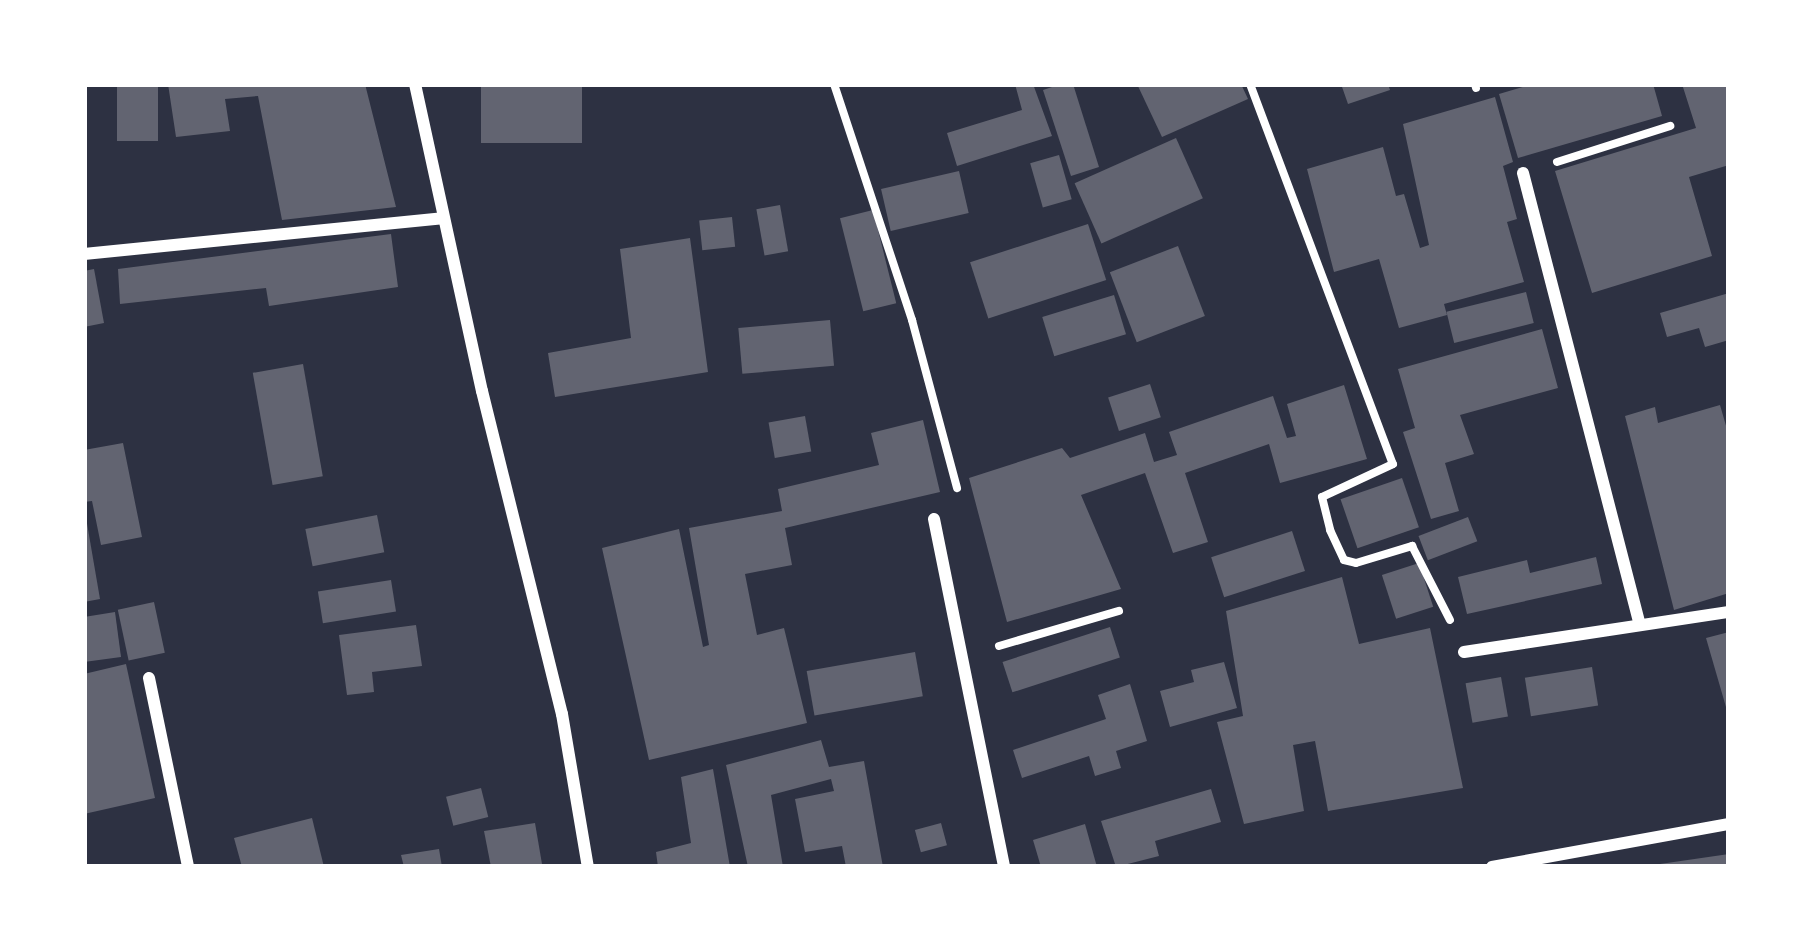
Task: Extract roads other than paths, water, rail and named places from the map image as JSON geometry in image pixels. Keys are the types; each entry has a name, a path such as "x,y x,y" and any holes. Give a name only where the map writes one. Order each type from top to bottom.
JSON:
{"street":[{"path":"415,84 442,218 562,713 588,867"},
{"path":"1523,173 1640,624"},
{"path":"84,254 442,218"},
{"path":"934,519 1004,867"},
{"path":"1463,652 1729,612"},
{"path":"149,678 188,867"},
{"path":"1492,867 1729,824"}]}
